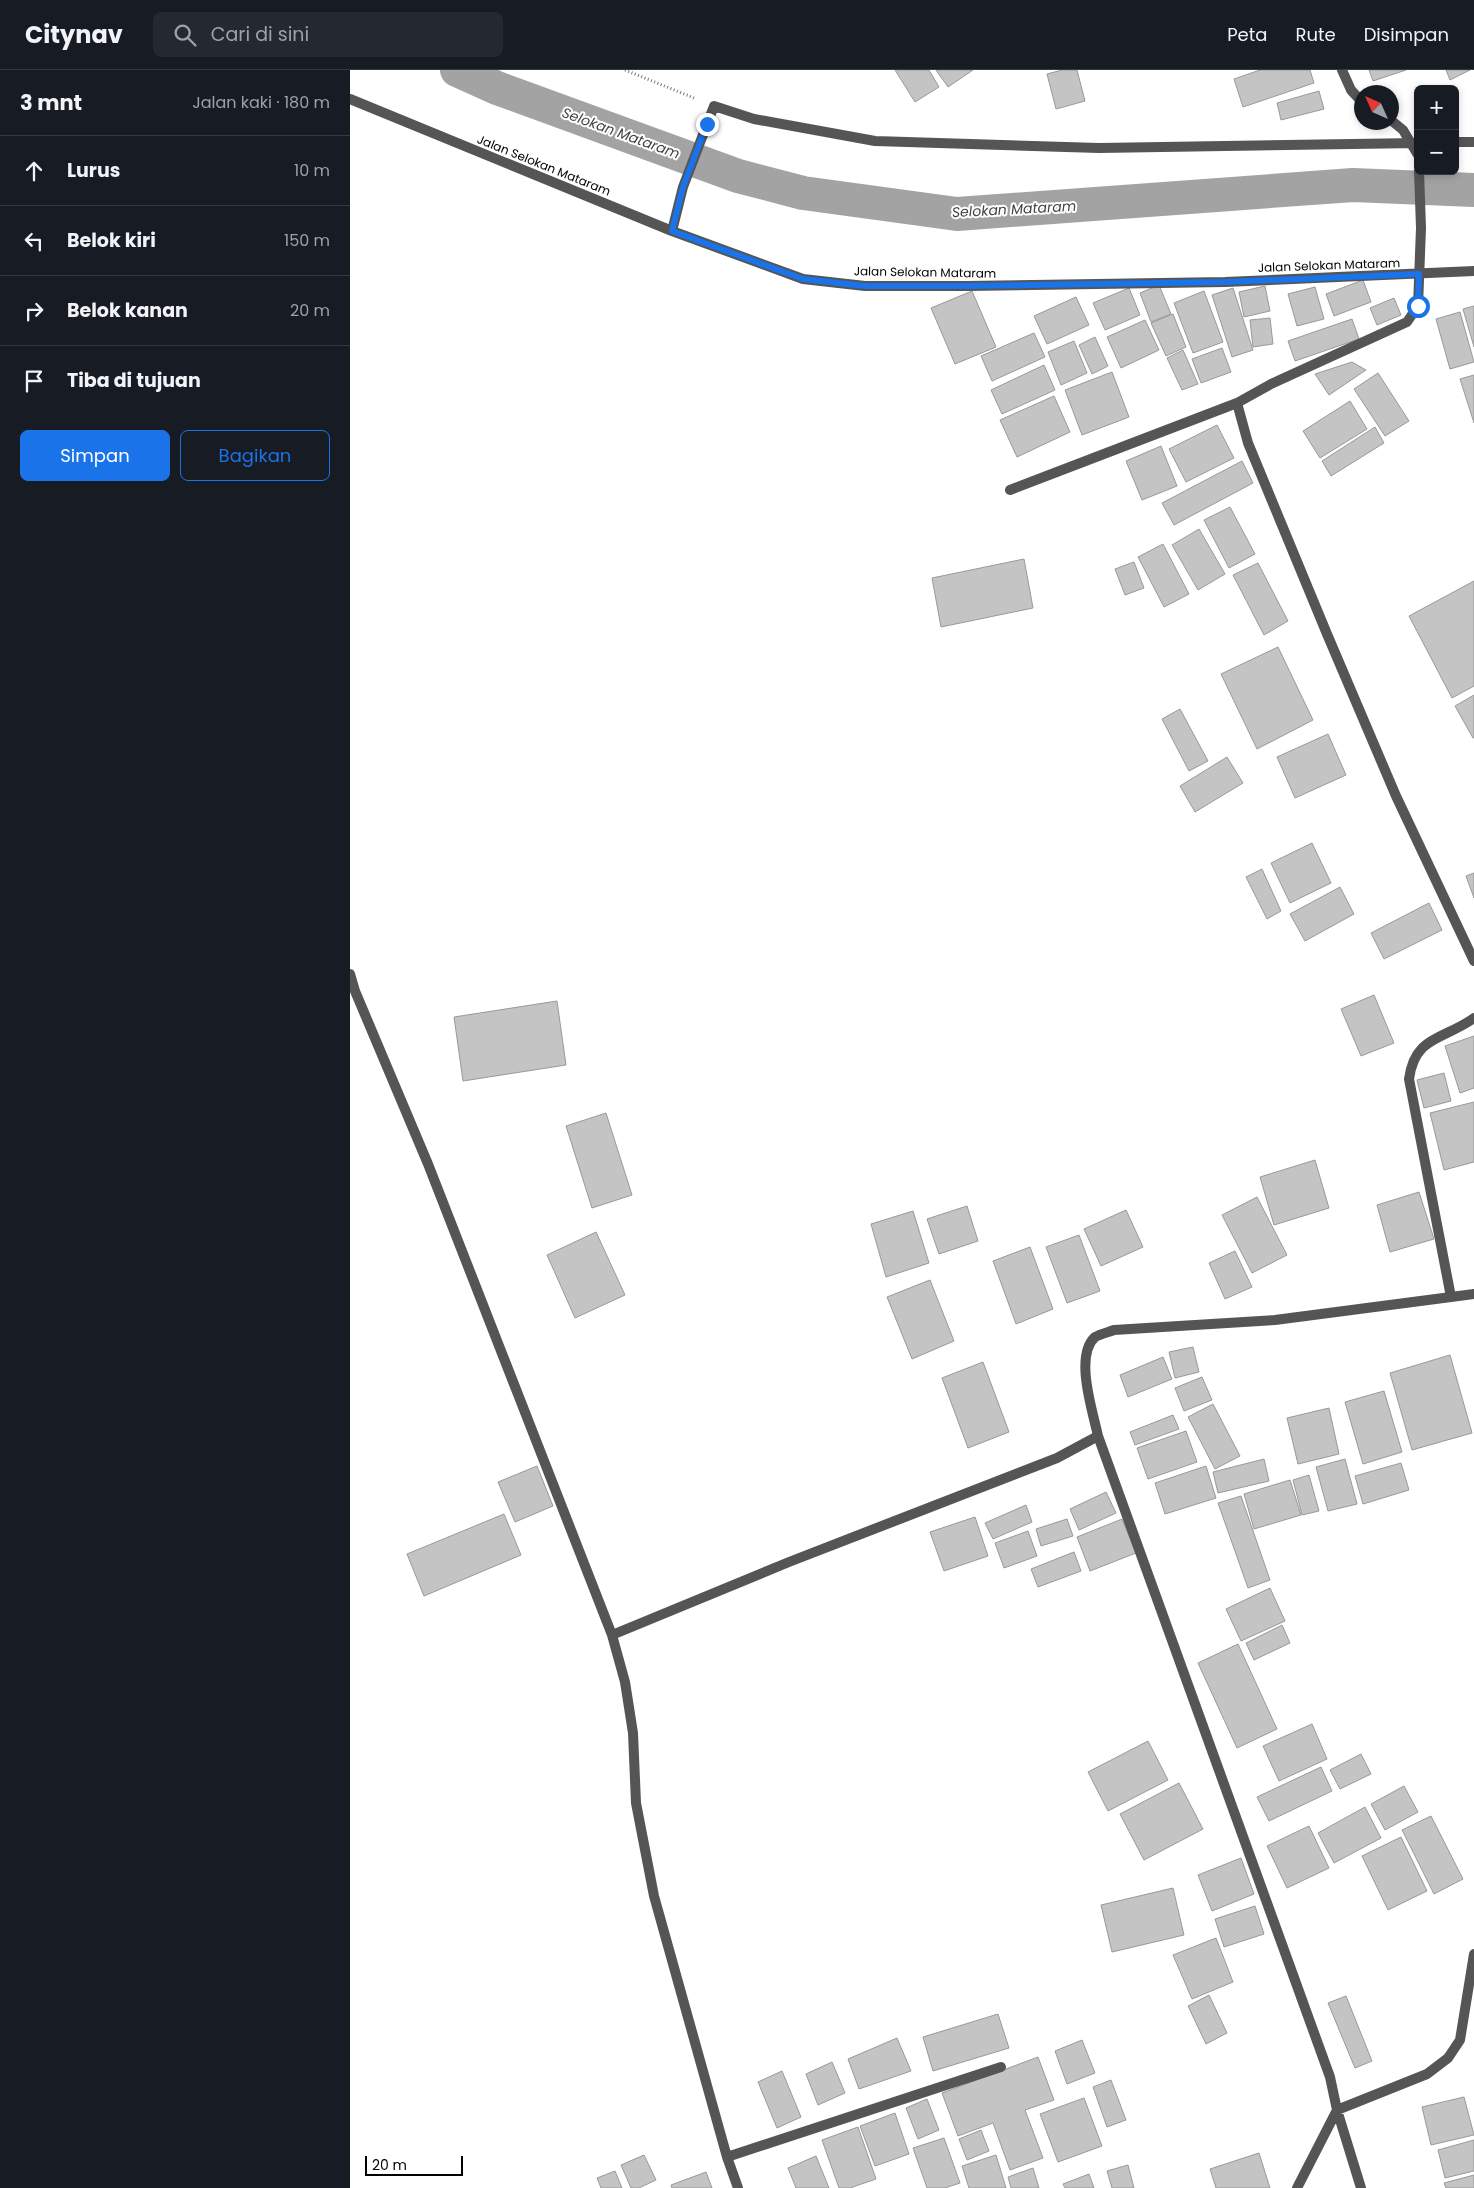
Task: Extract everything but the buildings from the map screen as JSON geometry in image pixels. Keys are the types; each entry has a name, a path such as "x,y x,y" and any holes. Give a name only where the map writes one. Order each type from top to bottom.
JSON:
{"street":[{"path":"1342,70 1354,93"},
{"name":"Jalan Selokan Mataram","path":"350,99 672,231 803,279 865,286 966,286 1225,282 1474,270"},
{"path":"672,231 683,187 714,106 754,119 875,141 1099,148 1414,143"},
{"path":"1399,127 1414,143"},
{"path":"1459,142 1474,142"},
{"path":"1010,490 1237,403 1271,384 1407,322 1418,306 1421,228 1419,175"},
{"path":"1237,403 1248,443 1327,634 1396,796 1474,961"},
{"path":"350,974 353,992 428,1164 612,1634 625,1682 632,1725 636,1803 654,1896 727,2158 738,2188"},
{"path":"1451,1297 1409,1079 1411,1064 1418,1050 1474,1018"},
{"path":"1361,2188 1337,2110 1330,2077 1098,1436 1085,1368 1087,1350 1096,1337 1114,1330 1275,1320 1474,1294"},
{"path":"612,1634 798,1558 1058,1458 1098,1436"},
{"path":"1297,2188 1337,2110 1427,2074 1448,2058 1460,2040 1474,1954"},
{"path":"727,2158 1001,2067"}],"path":[{"path":"625,70 714,106"}],"waterway":[{"name":"Selokan Mataram","path":"457,70 497,88 738,176 803,193 957,214 1353,185 1474,190"}],"route":[{"path":"707,124 683,187 672,231 803,279 865,286 966,286 1225,282 1419,274 1418,306"}]}
